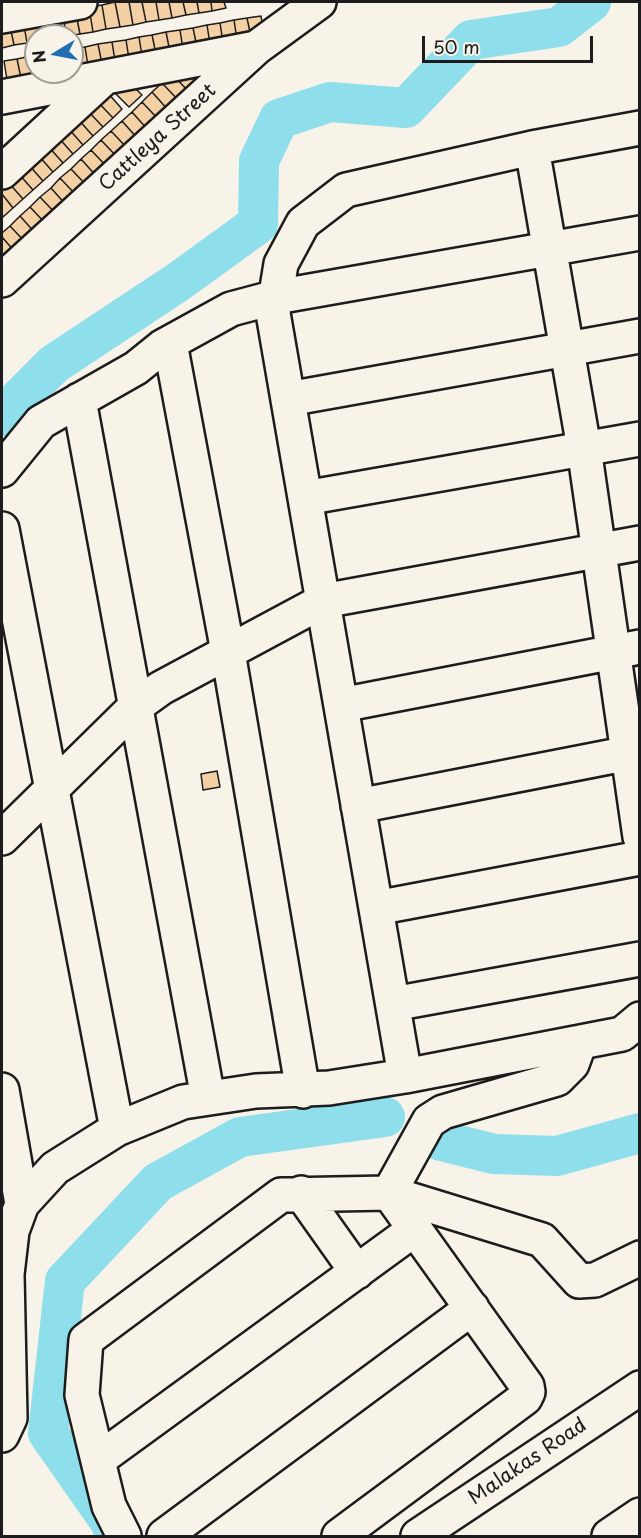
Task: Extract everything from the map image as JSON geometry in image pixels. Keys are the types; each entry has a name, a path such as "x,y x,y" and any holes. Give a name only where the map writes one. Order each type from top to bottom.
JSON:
{"street":[{"path":"2,16 81,2"},
{"name":"Cattleya Street","path":"2,280 256,48 319,2"},
{"path":"2,97 256,48"},
{"path":"2,172 104,78"},
{"path":"405,1076 273,313 281,264 303,223 346,190 532,148 639,128"},
{"path":"532,148 584,448 598,551 625,649 639,837"},
{"path":"2,470 41,422 136,368 170,343 231,309 276,297 639,233"},
{"path":"288,399 639,336"},
{"path":"170,343 228,652 303,1091"},
{"path":"79,400 208,1098"},
{"path":"305,498 639,439"},
{"path":"2,530 117,1129"},
{"path":"2,838 136,706 161,688 323,601 639,543"},
{"path":"341,705 625,649"},
{"path":"358,806 633,752"},
{"path":"376,908 639,858"},
{"path":"393,1004 639,959"},
{"path":"12,1223 56,1168 117,1129 183,1102 256,1091 303,1091 405,1076 622,1034 639,1019"},
{"path":"389,1193 429,1121 443,1112 557,1079 572,1064 580,1042"},
{"path":"2,1090 12,1223 5,1334 10,1418 2,1435"},
{"path":"301,1193 357,1272"},
{"path":"339,1536 525,1398 528,1392 527,1386 389,1193"},
{"path":"124,1536 109,1506 82,1395 86,1340 281,1195 389,1193 542,1240 579,1281 595,1280 639,1258"},
{"path":"98,1460 415,1229"},
{"path":"164,1536 472,1308"},
{"name":"Malakas Road","path":"418,1536 637,1395"},
{"path":"609,1536 639,1515"}],"building":[{"path":"115,2 129,2 133,25 120,27"},
{"path":"115,2 120,27 106,29 102,5"},
{"path":"129,2 142,2 146,22 133,25"},
{"path":"142,2 156,2 159,20 146,22"},
{"path":"156,2 169,2 172,18 159,20"},
{"path":"169,2 183,2 186,15 172,18"},
{"path":"183,2 197,2 199,13 186,15"},
{"path":"197,2 211,2 212,11 199,13"},
{"path":"211,2 224,2 226,8 212,11"},
{"path":"102,5 106,29 93,32 89,7"},
{"path":"89,7 93,32 84,33 84,24 78,24 75,9"},
{"path":"75,9 78,24 64,24 62,12"},
{"path":"62,12 64,24 51,24 49,14"},
{"path":"49,14 51,24 37,24 36,17"},
{"path":"261,16 264,35 251,37 247,18"},
{"path":"36,17 37,24 24,25 23,19"},
{"path":"247,18 251,37 237,40 234,20"},
{"path":"23,19 24,43 14,45 9,21"},
{"path":"234,20 237,40 223,42 220,23"},
{"path":"9,21 14,45 2,48 2,23"},
{"path":"220,23 223,42 210,44 207,25"},
{"path":"207,25 210,44 197,47 193,28"},
{"path":"193,28 197,47 183,49 180,30"},
{"path":"180,30 183,49 170,52 166,32"},
{"path":"166,32 170,52 156,54 152,35"},
{"path":"152,35 156,54 142,56 139,37"},
{"path":"139,37 142,56 129,59 126,40"},
{"path":"126,40 129,59 115,61 112,42"},
{"path":"112,42 115,61 102,64 98,44"},
{"path":"98,44 102,64 88,66 85,47"},
{"path":"84,47 88,66 84,67"},
{"path":"24,58 24,77 21,78 17,59"},
{"path":"17,59 21,78 7,80 4,61"},
{"path":"182,64 199,82 189,92 172,74"},
{"path":"172,74 189,92 179,101 162,83"},
{"path":"128,81 142,95 129,107 115,93"},
{"path":"162,83 179,101 169,111 152,92"},
{"path":"107,92 122,109 113,118 97,101"},
{"path":"152,92 169,111 159,120 142,102"},
{"path":"97,101 113,118 103,127 87,110"},
{"path":"142,102 159,120 148,130 132,112"},
{"path":"87,110 103,127 93,136 78,119"},
{"path":"132,112 148,130 138,139 122,121"},
{"path":"78,119 93,136 83,145 68,128"},
{"path":"122,121 138,139 128,149 111,131"},
{"path":"68,128 83,145 73,154 58,137"},
{"path":"111,131 128,149 118,158 101,140"},
{"path":"58,137 73,154 63,163 48,146"},
{"path":"101,140 118,158 108,168 91,150"},
{"path":"48,146 63,163 53,172 38,155"},
{"path":"91,150 108,168 98,178 81,159"},
{"path":"38,155 53,172 43,181 28,164"},
{"path":"81,159 98,178 88,187 71,169"},
{"path":"28,164 43,181 33,190 18,173"},
{"path":"71,169 88,187 77,196 60,178"},
{"path":"18,173 33,190 23,199 8,182"},
{"path":"60,178 77,196 67,206 51,188"},
{"path":"8,182 23,199 13,208 2,194 2,188"},
{"path":"51,188 67,206 57,215 40,197"},
{"path":"2,194 13,208 3,217 2,214"},
{"path":"40,197 57,215 47,225 30,207"},
{"path":"30,207 47,225 36,234 20,216"},
{"path":"20,216 36,234 27,244 10,226"},
{"path":"10,226 27,244 16,253 2,237 2,233"},
{"path":"2,237 16,253 6,263 2,258"},
{"path":"217,771 220,787 203,790 201,774"}],"waterway":[{"path":"2,416 54,364 178,282 258,224 259,161 279,119 330,102 406,108 471,40 559,27 591,2"},
{"path":"115,1536 111,1523 48,1433 65,1281 158,1182 240,1137 385,1117"},
{"path":"438,1140 494,1154 557,1156 640,1133"}]}
